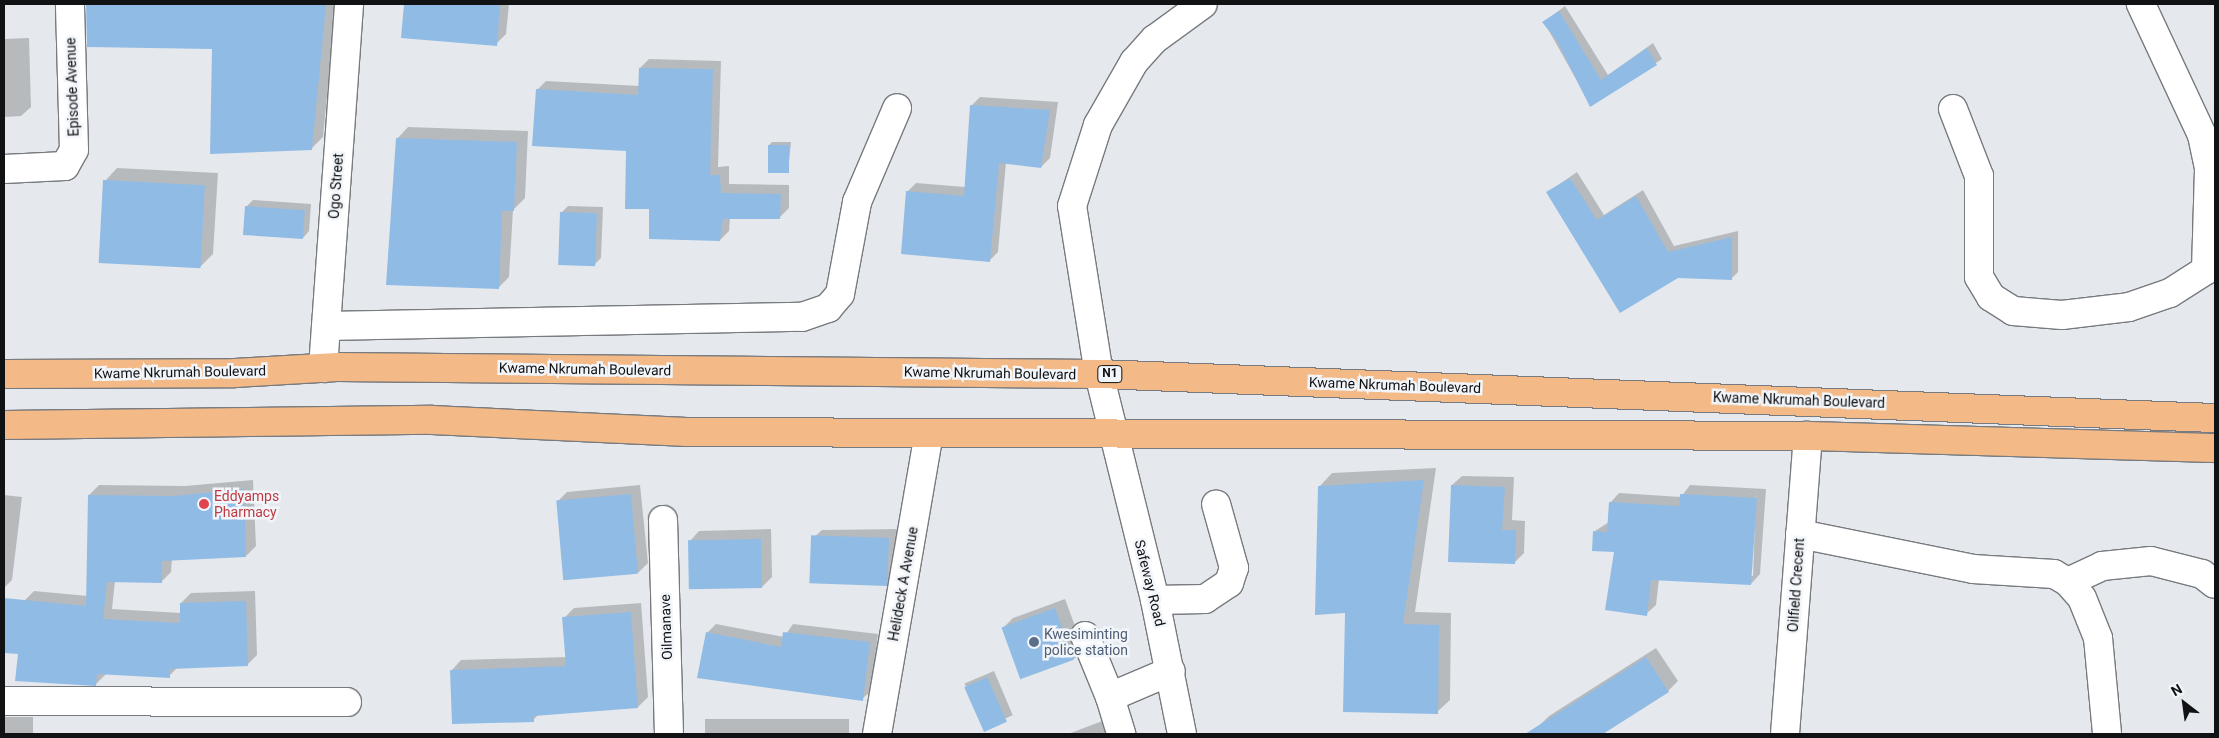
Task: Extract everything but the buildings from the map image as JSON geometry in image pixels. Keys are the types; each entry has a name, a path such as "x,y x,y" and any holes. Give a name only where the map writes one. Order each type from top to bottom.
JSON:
{"highway":[{"name":"Kwame Nkrumah Boulevard","path":"4,374 323,368 1099,374 2215,418"},
{"path":"4,425 432,420 687,432 929,434 1111,432 1808,436 2215,448"}],"street":[{"name":"Episode Avenue","path":"4,169 66,166 74,150 70,4"},
{"name":"Ogo Street","path":"323,368 349,4"},
{"name":"Safeway Road","path":"1182,734 1155,600 1111,432 1075,247 1072,206 1081,170 1098,125 1134,62 1155,39 1204,4"},
{"path":"1953,108 1979,176 1979,277 1991,297 2013,311 2062,315 2129,306 2170,293 2206,270 2209,168 2194,117 2141,4"},
{"path":"326,326 802,317 828,308 840,294 856,202 897,108"},
{"name":"Helideck A Avenue","path":"877,734 929,434"},
{"name":"Oilfield Crecent","path":"1785,734 1808,436"},
{"path":"1155,600 1205,598 1229,584 1234,568 1216,504"},
{"name":"Oilmanave","path":"663,520 669,734"},
{"path":"1800,534 1973,569 2054,574 2068,582 2082,598 2098,638 2107,734"},
{"path":"2068,582 2102,566 2152,561 2202,574 2215,584"},
{"path":"1085,636 1110,697 1121,734"},
{"path":"1110,697 1170,671"},
{"path":"4,700 347,702"}],"place":[{"name":"Eddyamps Pharmacy","path":"204,504"},
{"name":"Kwesiminting police station","path":"1034,642"}]}
